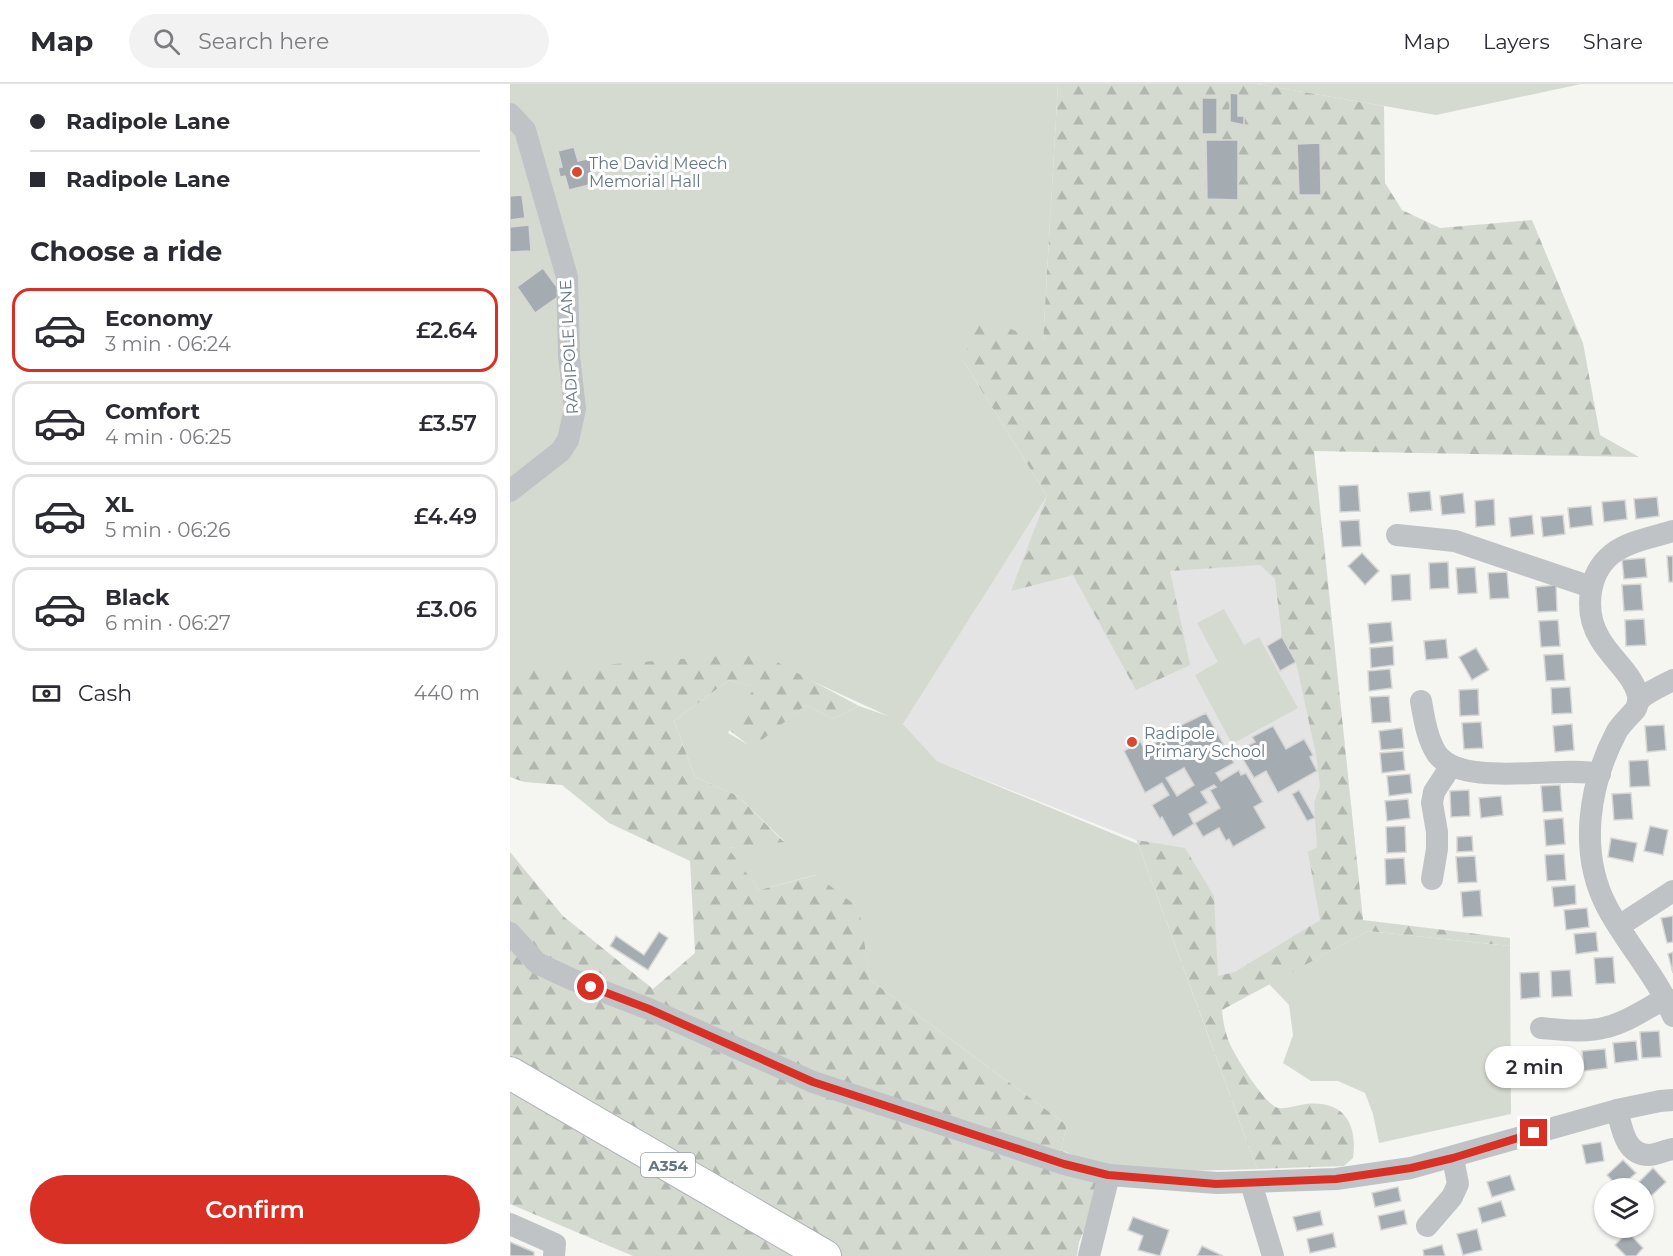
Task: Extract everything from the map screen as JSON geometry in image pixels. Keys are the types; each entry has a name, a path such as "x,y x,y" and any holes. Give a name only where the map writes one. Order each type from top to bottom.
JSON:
{"highway":[{"name":"A354","path":"510,1073 825,1256"}],"street":[{"name":"RADIPOLE LANE","path":"510,114 525,130 567,277 569,356 575,409 568,440 561,451 510,491"},
{"path":"1639,701 1637,688 1600,639 1589,601 1598,572 1612,555 1650,538 1673,531"},
{"path":"1397,535 1455,542 1592,587"},
{"path":"1541,1028 1578,1031 1606,1028 1670,1007 1619,927 1597,882 1592,855 1592,805 1600,774 1618,729 1633,712 1639,701 1673,680"},
{"path":"1420,700 1425,725 1437,754 1458,769 1494,774 1566,771 1600,774"},
{"path":"1432,879 1437,832 1432,803 1434,792 1451,766"},
{"path":"1619,927 1673,891"},
{"path":"510,933 537,963 649,1009 813,1082 1064,1164 1108,1175 1188,1182 1251,1183 1336,1179 1411,1168 1617,1110 1673,1100"},
{"path":"1617,1110 1629,1145 1635,1151 1650,1155 1673,1149"},
{"path":"1427,1226 1452,1197 1458,1184 1453,1158"},
{"path":"1089,1256 1108,1175"},
{"path":"1251,1183 1273,1256"},
{"path":"510,1224 555,1244 554,1256"}],"shaded area":[{"name":"Radipole Primary School","path":"1047,496 1323,532 1363,921 1198,1007 1136,840 937,761 903,724"}],"green space":[{"path":"510,84 1058,84 1043,342 964,362 1047,496 903,724 937,761 1138,844 1257,1169 1155,1172 1109,1170 1061,1150 1067,1125 870,980 858,908 815,875 759,890 727,848 784,841 738,796 695,777 674,721 729,680 756,687 728,733 752,747 806,705 833,719 859,706 888,716 760,657 510,673"},
{"path":"1058,84 1257,84 1384,106 1385,183 1402,210 1440,228 1532,220 1583,343 1600,435 1639,457 1314,451 1363,920 1510,938 1510,946 1368,931 1222,1010 1225,1030 1232,1049 1250,1079 1272,1105 1281,1108 1319,1104 1330,1106 1345,1116 1350,1124 1354,1145 1353,1158 1344,1166 1257,1169 1137,840 1185,848 1214,896 1218,976 1235,972 1320,920 1308,852 1317,847 1314,803 1320,786 1316,755 1296,662 1282,637 1275,579 1260,565 1170,571 1190,665 1136,690 1073,575 1011,591 1047,496 964,362 976,316 1043,341"},
{"path":"1257,84 1581,84 1436,115"},
{"path":"1224,609 1244,645 1259,637 1298,708 1232,744 1195,675 1218,662 1197,623"},
{"path":"760,653 859,706 833,719 806,705 752,748 728,729 755,687 729,680 674,721 695,777 738,796 784,842 728,848 759,890 816,875 859,908 870,980 1067,1125 1061,1150 1109,1175 1079,1242 1077,1256 633,1256 510,1204 510,852 563,916 653,989 695,953 690,861 609,823 562,785 524,782 510,777 510,672"},
{"path":"1368,931 1510,946 1511,1114 1379,1143 1373,1114 1365,1093 1338,1081 1311,1081 1283,1063 1293,1035 1289,1005 1269,984"}],"building":[{"path":"1230,93 1238,94 1238,116 1244,116 1244,125 1230,122"},
{"path":"1202,98 1217,98 1217,134 1202,134"},
{"path":"1206,140 1238,140 1238,200 1207,199"},
{"path":"1320,143 1321,195 1299,195 1297,144"},
{"name":"The David Meech Memorial Hall","path":"574,147 578,161 591,158 597,183 569,190 565,176 560,177 558,168 562,167 558,151"},
{"path":"522,195 525,218 510,220 510,196"},
{"path":"529,225 531,251 510,252 510,227"},
{"path":"543,268 562,294 535,313 517,287"},
{"path":"1358,485 1360,511 1340,512 1339,486"},
{"path":"1430,491 1432,510 1410,512 1408,493"},
{"path":"1463,493 1465,513 1442,515 1440,496"},
{"path":"1657,497 1659,516 1636,519 1634,499"},
{"path":"1494,499 1495,525 1476,527 1475,501"},
{"path":"1625,500 1627,519 1604,522 1602,502"},
{"path":"1591,506 1593,525 1570,528 1568,508"},
{"path":"1532,515 1534,534 1511,537 1509,518"},
{"path":"1563,515 1565,534 1543,537 1541,517"},
{"path":"1359,520 1361,546 1342,547 1340,521"},
{"path":"1362,553 1379,571 1365,585 1348,566"},
{"path":"1667,556 1673,556 1673,582 1669,582"},
{"path":"1645,558 1647,577 1624,579 1622,560"},
{"path":"1448,562 1449,588 1430,589 1429,563"},
{"path":"1475,567 1477,593 1458,594 1456,568"},
{"path":"1507,572 1509,598 1490,599 1488,573"},
{"path":"1410,574 1411,600 1392,601 1391,575"},
{"path":"1641,584 1643,610 1624,611 1622,585"},
{"path":"1556,585 1557,611 1538,612 1536,587"},
{"path":"1644,619 1646,645 1626,646 1625,620"},
{"path":"1558,620 1560,646 1541,647 1539,621"},
{"path":"1391,622 1393,641 1370,644 1368,624"},
{"path":"1282,637 1296,662 1280,671 1267,646"},
{"path":"1446,639 1448,658 1426,660 1424,641"},
{"path":"1393,646 1394,665 1371,668 1370,648"},
{"path":"1476,648 1489,670 1472,680 1459,657"},
{"path":"1563,654 1565,680 1546,681 1544,655"},
{"path":"1390,669 1392,688 1369,691 1368,671"},
{"path":"1570,687 1572,713 1552,714 1551,688"},
{"path":"1478,689 1479,715 1460,716 1459,690"},
{"path":"1389,696 1391,722 1372,723 1370,697"},
{"path":"1206,713 1234,763 1216,773 1221,781 1239,770 1241,775 1246,773 1263,802 1254,807 1266,828 1233,847 1229,839 1226,841 1219,828 1203,837 1195,823 1220,808 1210,790 1216,787 1214,785 1201,792 1208,803 1189,814 1194,824 1173,837 1152,805 1169,795 1162,783 1145,793 1124,751 1140,741 1146,751 1174,731 1173,729","holes":["1184,768 1194,785 1177,796 1166,778"]},
{"path":"1481,722 1483,748 1464,749 1462,723"},
{"path":"1572,724 1574,750 1555,752 1553,726"},
{"path":"1664,725 1666,750 1647,752 1645,726"},
{"path":"1273,726 1286,749 1304,739 1313,755 1310,757 1317,771 1278,793 1266,771 1254,778 1238,751 1255,742 1252,737"},
{"path":"1402,728 1404,748 1381,750 1379,731"},
{"path":"1403,751 1405,770 1382,773 1380,753"},
{"path":"1648,760 1650,786 1630,787 1629,761"},
{"path":"1410,774 1412,793 1389,796 1387,776"},
{"path":"1560,785 1562,811 1543,812 1541,786"},
{"path":"1299,790 1315,818 1307,821 1292,794"},
{"path":"1469,790 1470,816 1451,817 1450,791"},
{"path":"1631,793 1633,819 1614,820 1612,794"},
{"path":"1501,796 1503,815 1481,818 1479,798"},
{"path":"1408,799 1410,818 1387,821 1385,801"},
{"path":"1563,818 1565,844 1546,846 1544,820"},
{"path":"1405,826 1406,852 1387,853 1386,827"},
{"path":"1650,826 1668,830 1663,855 1644,851"},
{"path":"1472,836 1473,851 1457,852 1457,837"},
{"path":"1611,838 1637,843 1633,862 1608,857"},
{"path":"1564,854 1566,880 1547,881 1545,855"},
{"path":"1475,856 1477,882 1458,883 1456,857"},
{"path":"1404,858 1406,884 1386,885 1385,859"},
{"path":"1575,885 1576,904 1554,907 1552,887"},
{"path":"1480,890 1482,916 1463,917 1461,892"},
{"path":"1587,908 1589,927 1566,930 1564,910"},
{"path":"1673,916 1673,942 1667,943 1661,918"},
{"path":"659,932 668,938 648,970 610,946 616,936 644,955"},
{"path":"1596,932 1598,951 1576,954 1574,934"},
{"path":"1673,952 1673,973 1668,954"},
{"path":"1613,957 1615,983 1596,984 1594,958"},
{"path":"1570,970 1572,996 1552,997 1551,971"},
{"path":"1539,972 1540,997 1521,999 1520,973"},
{"path":"1659,1031 1661,1057 1642,1058 1640,1032"},
{"path":"1636,1041 1638,1060 1615,1063 1613,1043"},
{"path":"1605,1049 1607,1068 1584,1071 1582,1051"},
{"path":"1573,1056 1575,1076 1552,1078 1550,1058"},
{"path":"1540,1063 1542,1082 1519,1084 1517,1065"},
{"path":"1601,1142 1604,1161 1586,1164 1582,1145"},
{"path":"1623,1160 1636,1173 1630,1178 1610,1178 1607,1175"},
{"path":"1653,1168 1666,1182 1654,1193 1654,1178 1643,1178"},
{"path":"1510,1175 1515,1190 1492,1197 1487,1182"},
{"path":"1398,1187 1401,1201 1375,1207 1372,1193"},
{"path":"1501,1201 1506,1216 1482,1223 1478,1208"},
{"path":"1404,1210 1407,1224 1381,1230 1378,1216"},
{"path":"1320,1211 1323,1225 1297,1231 1293,1217"},
{"path":"1133,1217 1169,1230 1160,1256 1138,1250 1143,1236 1128,1230"},
{"path":"1477,1229 1482,1250 1463,1255 1457,1234"},
{"path":"1333,1233 1336,1247 1310,1253 1307,1239"},
{"path":"1622,1238 1634,1238 1643,1248 1636,1256 1626,1256 1615,1245"},
{"path":"510,1242 534,1252 534,1256 510,1256"},
{"path":"1442,1245 1445,1256 1424,1256 1423,1250"},
{"path":"1202,1246 1223,1256 1197,1256"}],"place":[{"name":"The David Meech Memorial Hall","path":"577,172"},
{"name":"Radipole Primary School","path":"1132,742"}],"route":[{"path":"591,987 649,1009 813,1082 1064,1164 1108,1175 1216,1184 1336,1179 1411,1168 1453,1158 1534,1133"}]}
